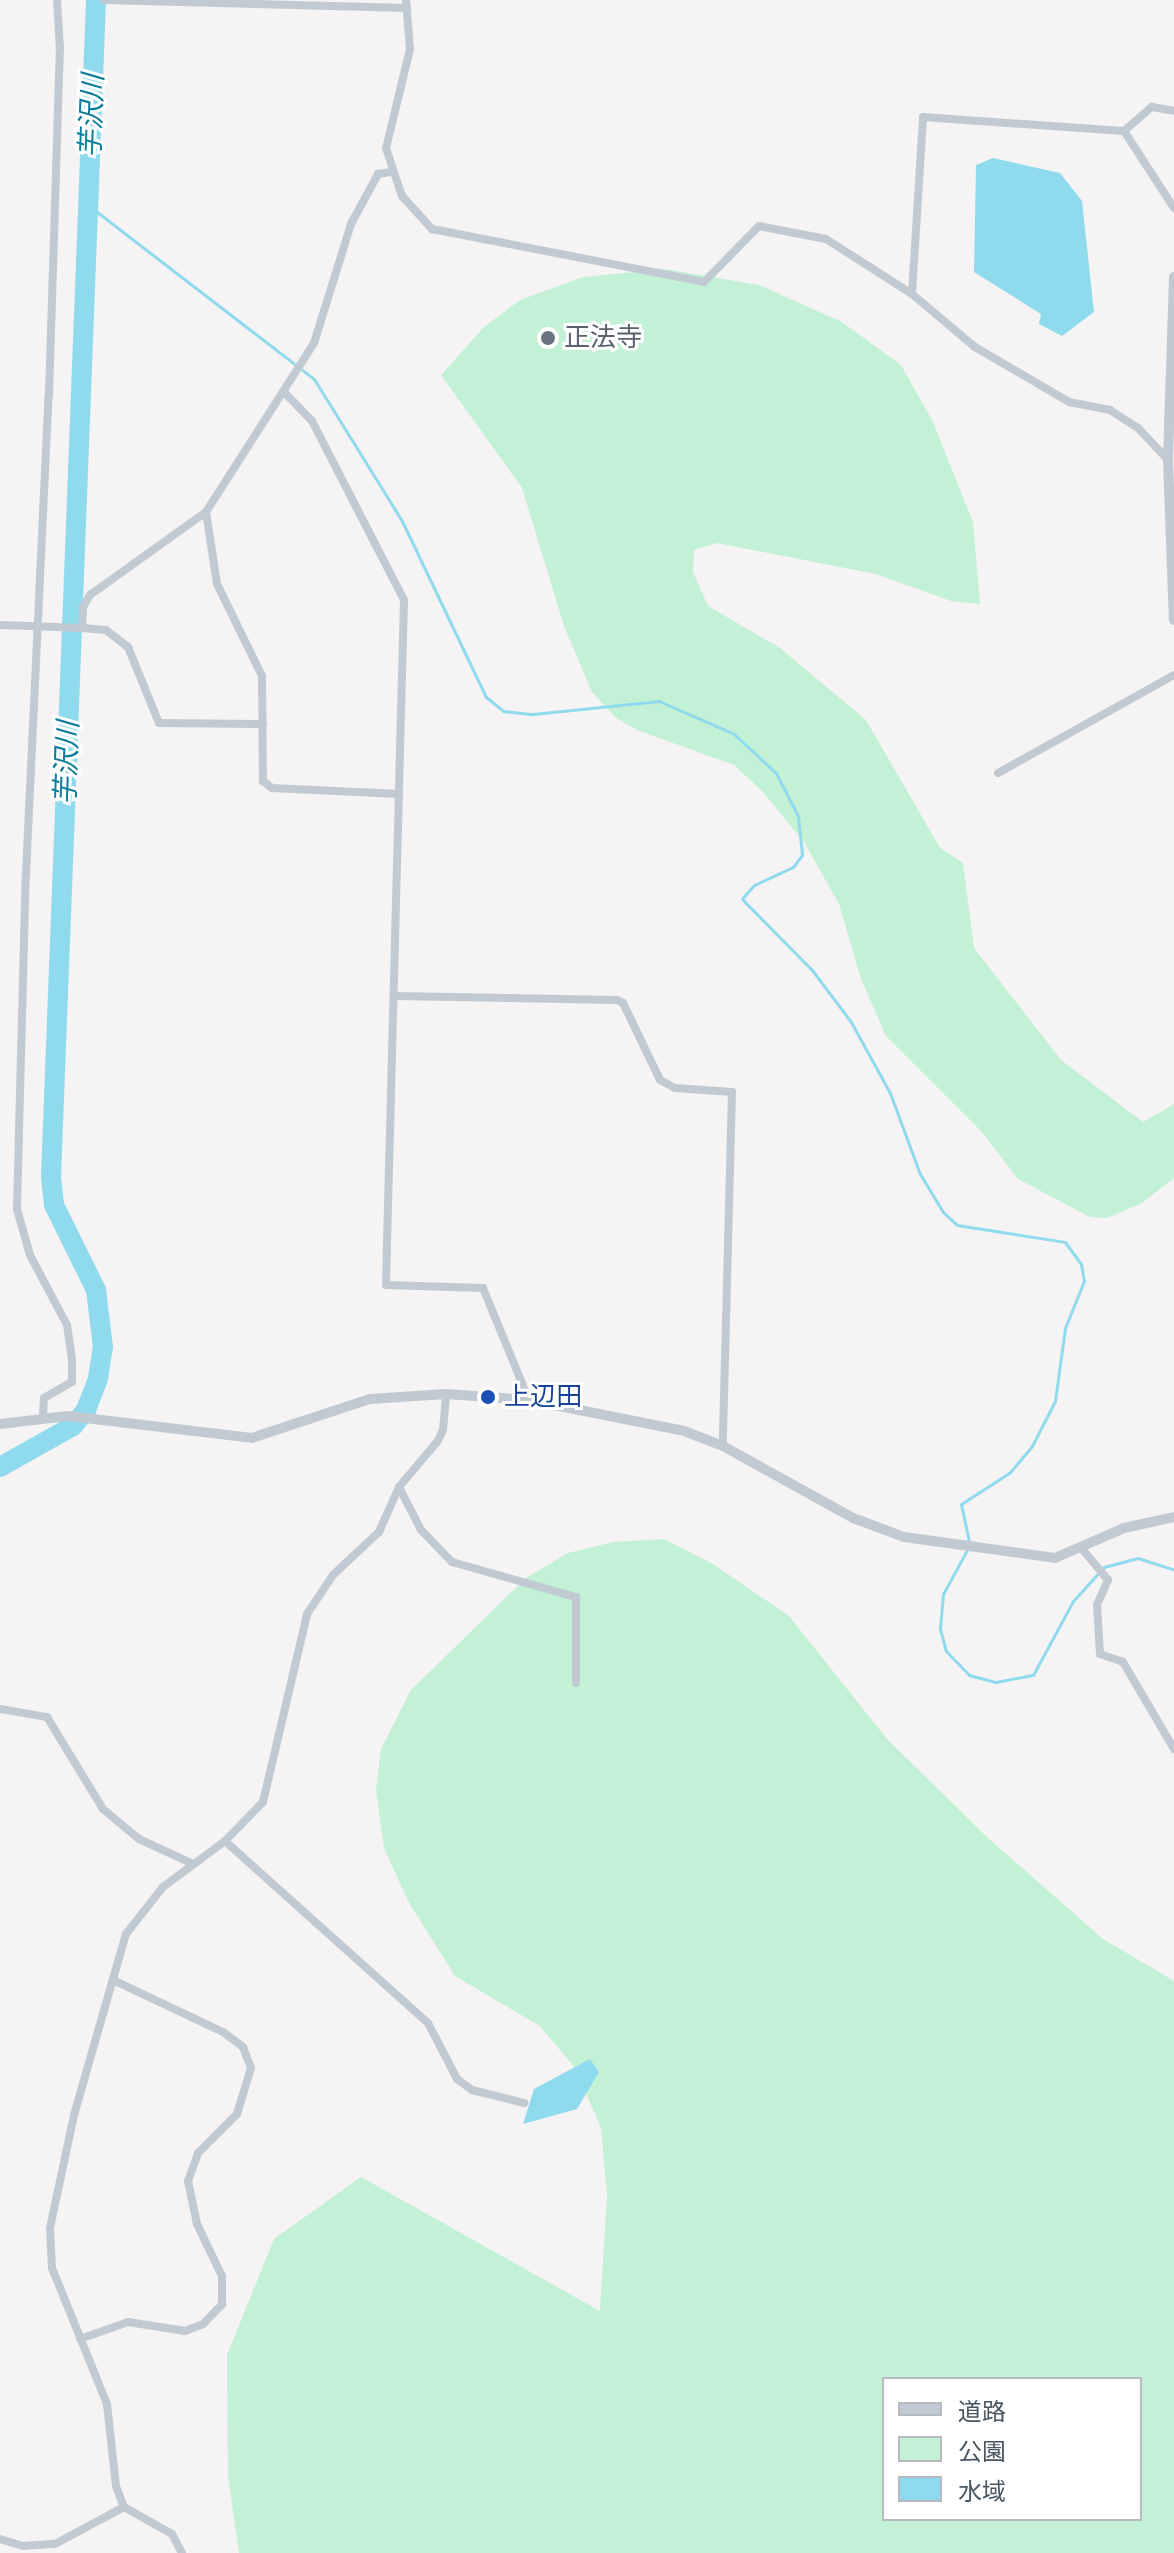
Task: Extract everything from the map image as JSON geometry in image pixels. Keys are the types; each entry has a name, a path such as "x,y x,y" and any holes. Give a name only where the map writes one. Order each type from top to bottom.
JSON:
{"street":[{"path":"43,1416 44,1398 72,1382 67,1325 30,1255 17,1209 49,395 60,49 57,0"},
{"path":"108,0 407,4 410,49 386,148 390,172 412,212 432,229 704,282 759,226 777,225 826,239 912,294 975,347 1069,402 1110,410 1138,428 1168,460"},
{"path":"912,294 923,117 1124,131 1152,107 1174,111"},
{"path":"1124,131 1174,208"},
{"path":"81,628 83,607 90,595 206,512 314,343 351,224 378,174 390,172"},
{"path":"1174,277 1168,460 1174,620"},
{"path":"285,390 312,421 404,600 386,1285 483,1288 529,1400"},
{"path":"206,512 217,584 262,676 267,786 399,794"},
{"path":"0,625 106,630 128,647 159,723 263,724"},
{"path":"998,773 1174,675"},
{"path":"394,996 617,1000 623,1003 667,1086 732,1092 723,1446"},
{"path":"182,2553 172,2534 124,2507 116,2486 107,2404 52,2268 49,2241 74,2115 126,1934 141,1910 258,1811 267,1795 287,1685 307,1614 333,1575 379,1532 399,1487 443,1430 446,1394"},
{"path":"0,1424 43,1416 95,1417 186,1434 252,1438 370,1399 446,1394 529,1400 649,1422 723,1446 881,1531 955,1546 1055,1558 1083,1550 1124,1528 1174,1517"},
{"path":"399,1487 421,1530 452,1562 576,1597 576,1683"},
{"path":"1083,1550 1106,1577 1094,1627 1100,1654 1123,1662 1174,1749"},
{"path":"0,1709 47,1717 103,1809 139,1839 193,1864"},
{"path":"225,1841 428,2023 457,2079 472,2090 524,2103"},
{"path":"80,2339 128,2322 185,2331 203,2324 222,2304 222,2276 197,2224 188,2181 198,2153 237,2114 251,2068 243,2047 223,2032 113,1980"},
{"path":"0,2539 23,2546 55,2544 124,2507"}],"green space":[{"path":"665,269 759,285 842,322 901,365 933,422 973,522 980,604 951,601 876,574 717,543 694,550 693,572 708,606 780,648 866,720 940,848 963,863 974,948 1061,1060 1143,1122 1174,1104 1174,1178 1142,1203 1107,1218 1090,1217 1018,1179 982,1132 886,1036 861,979 839,904 804,842 763,792 734,765 637,730 615,717 592,692 564,626 522,488 441,375 484,327 520,300 583,277"},
{"path":"664,1539 713,1564 789,1616 887,1739 988,1838 1103,1939 1174,1981 1174,2553 239,2553 228,2476 227,2355 274,2239 361,2177 600,2311 607,2196 601,2128 575,2068 540,2026 455,1976 408,1901 384,1848 376,1790 381,1749 411,1690 526,1578 568,1553 613,1542"}],"water":[{"path":"993,158 1060,173 1082,201 1094,312 1062,336 1039,324 1041,314 974,272 976,165"},
{"path":"590,2059 599,2072 577,2109 523,2124 534,2089"}],"waterway":[{"name":"芋沢川","path":"0,1467 73,1426 86,1410 98,1378 103,1347 96,1290 54,1205 51,1177 96,0"},
{"path":"88,205 314,379 402,521 486,697 503,711 533,714 659,701 734,734 776,773 798,816 802,855 793,867 754,885 742,899 812,970 851,1022 890,1093 920,1174 943,1212 957,1225 1065,1242 1081,1264 1084,1281 1065,1328 1055,1401 1032,1446 1009,1473 961,1504 969,1543"},
{"path":"967,1550 943,1594 940,1629 946,1651 969,1675 996,1682 1033,1675 1073,1601 1104,1567 1138,1558 1174,1570"}],"place":[{"name":"正法寺","path":"548,338"},
{"name":"上辺田","path":"488,1397"}]}
